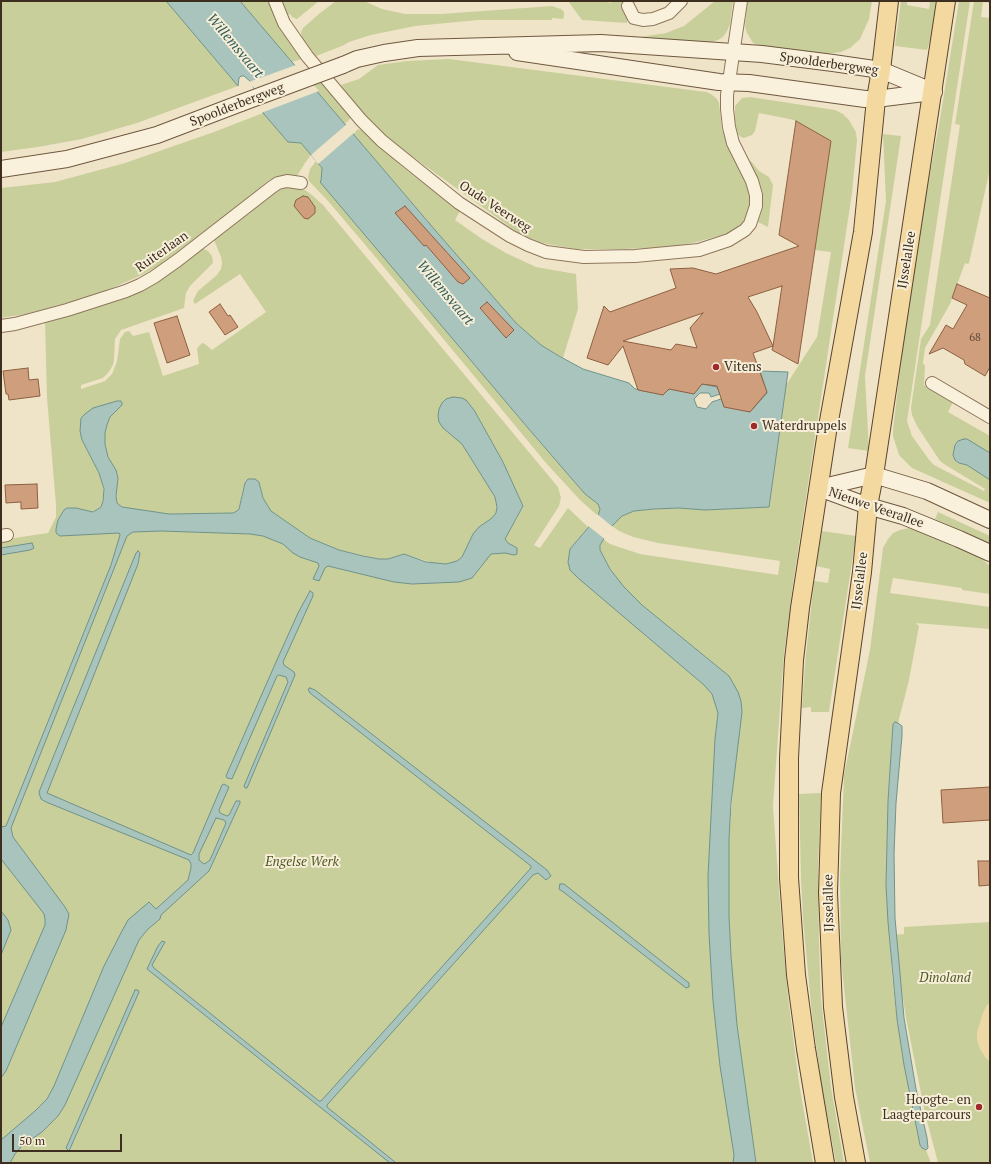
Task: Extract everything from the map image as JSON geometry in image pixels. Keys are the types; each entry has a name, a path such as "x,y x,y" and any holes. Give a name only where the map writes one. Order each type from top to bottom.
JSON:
{"main road":[{"path":"825,1163 806,1049 796,975 790,885 788,822 789,758 794,660 800,608 827,432 863,232 876,100 889,1"},
{"name":"IJsselallee","path":"856,1163 844,1096 833,1007 828,886 831,792 862,572 868,506 874,475 924,143 934,92 946,1"},
{"name":"Spoolderbergweg","path":"1,169 67,159 157,135 357,59 412,49 601,43 762,54 881,70 934,92"},
{"name":"Spoolderbergweg","path":"472,46 621,68 876,100 934,92"},
{"name":"Nieuwe Veerallee","path":"819,488 874,475 928,491 990,520"},
{"name":"Nieuwe Veerallee","path":"819,488 868,506 903,516 959,539 990,554"}],"street":[{"name":"Oude Veerweg","path":"275,1 284,23 307,56 361,120 382,141 459,203 510,236 546,252 566,256 584,257 635,256 699,250 729,240 745,230 750,224 754,216 756,195 752,181 733,142 729,127 727,95 740,1"},
{"path":"628,6 634,18 643,20 653,19 669,13 681,1"},
{"name":"Ruiterlaan","path":"1,326 15,324 67,310 140,285 178,260 278,183 286,181 301,183"},
{"path":"932,383 990,417"}],"green space":[{"path":"1,1 166,1 238,86 137,123 82,139 1,152"},
{"path":"240,1 269,1 279,26 302,59 292,62"},
{"path":"282,1 319,1 297,19 292,17 290,14 287,15"},
{"path":"336,1 364,1 382,9 405,14 441,14 552,6 561,9 564,12 564,17 563,19 552,18 552,20 478,20 415,26 371,35 349,42 316,56 302,39 301,32 303,28"},
{"path":"568,1 604,1 611,3 611,1 621,1 627,18 627,23 582,20"},
{"path":"715,1 733,1 730,24 723,37 718,40 709,43 641,38 666,33 684,26"},
{"path":"747,1 872,1 869,19 860,39 850,48 841,52 826,54 760,46 753,43 745,27"},
{"path":"901,1 907,1 907,5 929,9 930,1 936,1 933,31 927,50 895,46"},
{"path":"959,1 970,1 907,421 912,436 934,465 984,491 985,489 940,461 917,426 912,415 911,408 921,339 930,325 960,125 955,124 974,1 990,1 990,3 983,2 981,17 990,18 990,169 969,263 965,263 950,304 925,348 923,363 925,366 924,385 953,402 948,412 990,436 990,453 964,439 957,442 953,455 957,462 968,465 990,480 990,503 912,468 899,455 893,436 912,271 940,119"},
{"path":"449,59 706,92 711,94 719,103 722,130 745,178 750,194 750,203 745,220 738,228 729,233 672,247 576,249 536,241 517,232 384,136 360,111 341,85 359,79 378,65 407,61"},
{"path":"311,69 350,116 350,119 345,124 301,73"},
{"path":"750,97 835,110 843,114 849,120 856,132 857,140 852,193 794,577 784,653 773,806 789,1005 799,1083 813,1163 756,1163 737,1025 731,956 729,916 729,839 735,764 729,676 642,605 624,587 610,569 600,550 600,545 603,539 610,544 640,554 778,575 780,561 658,543 633,537 612,526 622,516 634,511 679,508 705,510 769,507 786,385 817,337 831,252 815,250 831,141 794,120 759,113 755,131 752,135 744,138 741,137 738,134 735,121 735,106 742,98"},
{"path":"263,113 288,142 301,143 311,155 297,176 276,177 269,180 229,213 158,266 142,275 105,291 81,299 26,314 1,318 1,188 55,182 125,163"},
{"path":"358,129 363,130 405,169 460,211 455,220 482,239 506,253 536,267 576,274 578,309 563,358 541,345 516,323 353,134"},
{"path":"883,134 901,136 865,376 869,451 848,448 886,201"},
{"path":"316,161 322,168 321,181 528,428 585,494 598,504 600,509 598,516 579,499 546,463 378,260 309,181 308,177 310,169"},
{"path":"751,161 759,171 769,177 773,185 768,227 758,222 763,207 763,194 760,183 749,162"},
{"name":"Engelse Werk","path":"290,186 305,190 323,205 558,487 561,498 559,506 534,545 540,548 568,508 588,527 570,549 724,688 717,890 742,1163 1,1163 1,551 33,544 1,548 1,540 48,533 56,517 47,398 45,322 85,311 133,294 201,249 204,249 212,256 213,263 190,286 186,293 184,308 121,330 115,339 113,365 108,373 103,378 81,385 81,389 105,381 112,374 117,361 120,339 125,332 129,331 133,336 149,332 163,376 199,364 197,349 202,343 212,350 266,312 240,274 195,304 193,301 198,291 217,275 221,269 221,257 214,240 216,237 278,190","holes":["122,403 122,405 110,417 105,433 105,444 108,457 116,470 118,478 116,491 117,503 127,509 169,514 233,513 237,512 239,509 243,488 259,482 263,498 271,511 310,538 339,550 379,559 388,559 404,554 433,563 452,563 462,557 479,527 492,518 496,513 497,507 495,497 462,444 454,435 447,432 474,410 503,462 523,506 509,531 448,575 310,549 254,522 58,520 64,510 76,508 93,512 101,506 104,494 102,483 99,473 82,440"]},
{"path":"938,512 990,536 990,544 935,519"},
{"path":"909,528 927,534 978,556 990,566 990,594 962,590 962,588 893,578 890,593 990,607 990,629 916,623 919,626 909,680 898,723 893,724 888,801 886,885 892,975 904,1065 920,1145 924,1150 926,1150 931,1163 870,1163 855,1088 841,960 840,877 844,775 870,650 883,548 893,533"},
{"path":"822,531 856,536 829,712 811,712 811,707 802,708 805,663 814,581 828,583 830,569 816,566"},
{"path":"821,793 818,869 821,999 831,1087 844,1163 836,1163 822,1089 812,1015 803,919 799,794"},
{"name":"Dinoland","path":"990,922 990,1163 938,1163 925,1113 906,1018 893,935 904,934 904,927"}],"sand":[{"path":"990,1003 990,1062 980,1049 977,1040 977,1032 983,1013 987,1005"}],"water":[{"name":"Willemsvaart","path":"166,1 240,1 516,323 541,345 559,356 583,369 629,383 635,389 664,393 672,387 702,384 717,387 720,394 711,397 709,393 700,393 694,399 697,407 706,409 712,402 721,399 750,412 767,393 760,371 788,372 769,507 705,510 679,508 634,511 622,516 612,526 600,545 600,550 610,569 624,587 642,605 729,676 741,701 742,712 731,803 729,839 729,916 737,1025 756,1163 733,1163 734,1155 720,1066 713,1001 709,934 708,876 715,739 718,713 712,694 704,685 570,570 568,562 570,549 598,516 600,509 598,504 585,494 528,428 320,182 322,168 301,143 288,142 263,113 262,106 251,82 244,76 241,76 239,78 238,86"},
{"path":"453,397 466,400 474,410 503,462 523,506 505,539 508,543 517,548 517,554 491,554 472,578 459,582 412,584 394,582 328,566 325,568 319,581 313,579 319,566 318,563 300,557 283,544 263,536 250,534 161,531 133,532 127,536 11,828 13,837 69,914 66,930 6,1071 1,1078 1,1027 45,925 45,919 44,914 1,859 1,827 6,826 111,565 120,535 119,533 60,536 56,533 58,520 64,510 67,508 76,508 93,512 101,507 103,501 104,489 99,473 82,440 80,431 81,418 93,408 117,401 121,401 122,403 122,405 110,417 105,433 105,444 108,457 116,470 118,478 116,496 117,503 122,507 169,514 233,513 239,509 245,483 248,479 255,479 259,482 263,498 271,511 310,538 339,550 363,556 388,559 404,554 426,562 446,564 457,561 462,557 473,534 479,527 492,518 496,513 497,507 495,497 462,444 443,428 439,422 439,409 442,403 446,399"},
{"path":"967,439 990,453 990,480 967,465 959,463 955,460 953,455 955,445 958,441"},
{"path":"32,543 34,548 30,550 1,555 1,548"},
{"path":"138,551 140,553 138,564 47,793 191,855 222,785 224,784 229,787 219,810 220,813 227,816 229,815 236,801 240,801 240,803 209,871 161,915 160,919 148,929 139,940 65,1105 58,1116 42,1132 22,1146 10,1163 1,1163 1,1140 47,1099 54,1086 104,966 128,920 149,902 156,909 188,880 191,868 189,860 46,802 41,799 39,792","holes":["216,818 224,820 226,823 210,860 204,864 199,860 199,854"]},
{"path":"310,591 313,593 313,596 283,662 284,665 294,672 295,675 247,788 245,788 244,786 288,682 286,677 279,675 277,676 232,779 227,778 226,776 298,613"},
{"path":"310,688 315,690 547,870 551,876 546,880 538,873 533,875 327,1105 327,1107 395,1163 390,1163 147,969 158,946 162,941 165,942 152,965 154,968 319,1101 321,1101 531,868 531,866 310,693 308,689"},
{"path":"895,722 902,726 902,736 896,803 894,854 895,918 904,1018 916,1089 927,1138 928,1148 926,1150 920,1145 904,1065 897,1019 888,922 886,885 888,801 893,724"},
{"path":"560,884 564,884 689,983 689,987 686,988 559,889"},
{"path":"1,911 8,920 11,930 1,955"},
{"path":"135,990 138,990 139,992 69,1151 66,1148"}],"pier":[{"path":"296,65 319,91 261,113 254,88 249,82"},
{"path":"347,124 355,132 318,164 311,155"},
{"path":"597,514 614,528 606,540 587,525"}],"building":[{"path":"796,121 831,141 798,364 772,350 773,346 753,353 767,392 750,412 724,407 717,386 702,384 694,394 669,389 663,395 638,390 623,346 608,365 587,358 604,306 610,312 676,288 670,269 693,268 716,274 799,246 779,235","holes":["782,286 773,346 748,297","703,313 690,328 697,348 676,344 671,350 623,341"]},
{"path":"303,196 308,197 315,207 315,213 308,219 304,218 294,206 296,200"},
{"path":"405,206 470,278 463,284 458,282 426,245 424,246 395,213"},
{"path":"957,284 990,298 990,367 985,376 965,364 964,360 943,348 929,354 946,325 953,329 967,305 952,298"},
{"path":"487,302 514,330 506,338 480,308"},
{"path":"220,304 238,327 225,335 209,312"},
{"path":"177,316 190,355 167,363 154,323"},
{"path":"28,368 29,380 38,379 40,396 9,400 8,394 6,394 3,371"},
{"path":"37,484 38,508 21,509 21,502 6,503 5,485"},
{"path":"990,787 990,820 943,823 941,790"},
{"path":"978,861 990,861 990,885 979,886"}],"place":[{"name":"Vitens","path":"716,367"},
{"name":"Waterdruppels","path":"754,426"},
{"name":"Hoogte- en Laagteparcours","path":"979,1107"}]}
